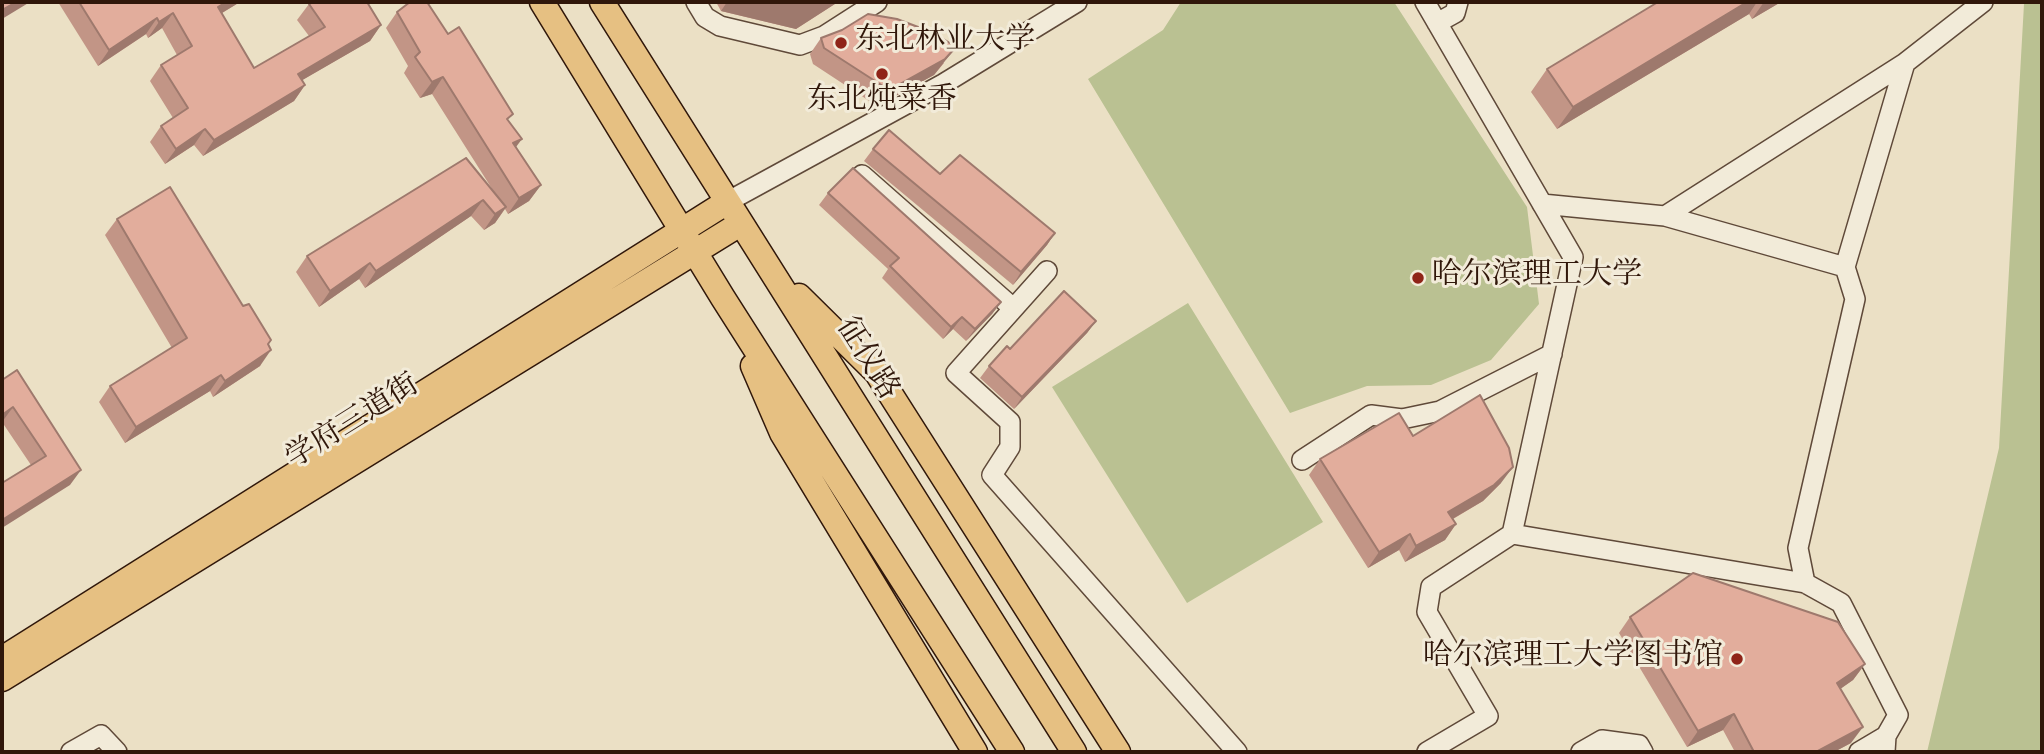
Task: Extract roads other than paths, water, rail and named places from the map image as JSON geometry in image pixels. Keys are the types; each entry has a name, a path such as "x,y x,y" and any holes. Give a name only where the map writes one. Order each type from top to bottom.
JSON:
{"main road":[{"path":"542,2 683,228 723,298 1013,752"},
{"name":"征仪路","path":"602,2 1074,752"},
{"name":"学府三道街","path":"2,659 727,202"},
{"name":"学府三道街","path":"2,679 740,223"},
{"path":"771,269 877,373 1118,752"},
{"path":"723,298 782,433 975,752"}],"street":[{"path":"696,2 705,16 720,26 800,45 824,36 877,2"},
{"path":"727,202 943,84 1077,2"},
{"path":"1425,2 1573,257 1512,534"},
{"path":"1437,23 1455,13 1458,2"},
{"path":"1665,216 1905,63 1983,2"},
{"path":"1805,583 1798,548 1856,299 1845,267 1905,63"},
{"path":"862,175 1013,308"},
{"path":"1542,204 1665,216 1845,267"},
{"path":"1047,271 956,373 1010,422 1010,447 992,475 1237,752"},
{"path":"1302,460 1371,415 1402,419 1440,411 1552,354"},
{"path":"1427,752 1488,716 1427,612 1431,587 1512,534 1805,583 1841,603 1898,715 1886,744 1859,752"},
{"path":"71,752 101,734 117,752"},
{"path":"1581,752 1602,740 1639,745 1643,752"}],"place":[{"name":"东北林业大学","path":"841,43"},
{"name":"东北炖菜香","path":"882,74"},
{"name":"哈尔滨理工大学","path":"1418,278"},
{"name":"哈尔滨理工大学图书馆","path":"1737,659"}]}
